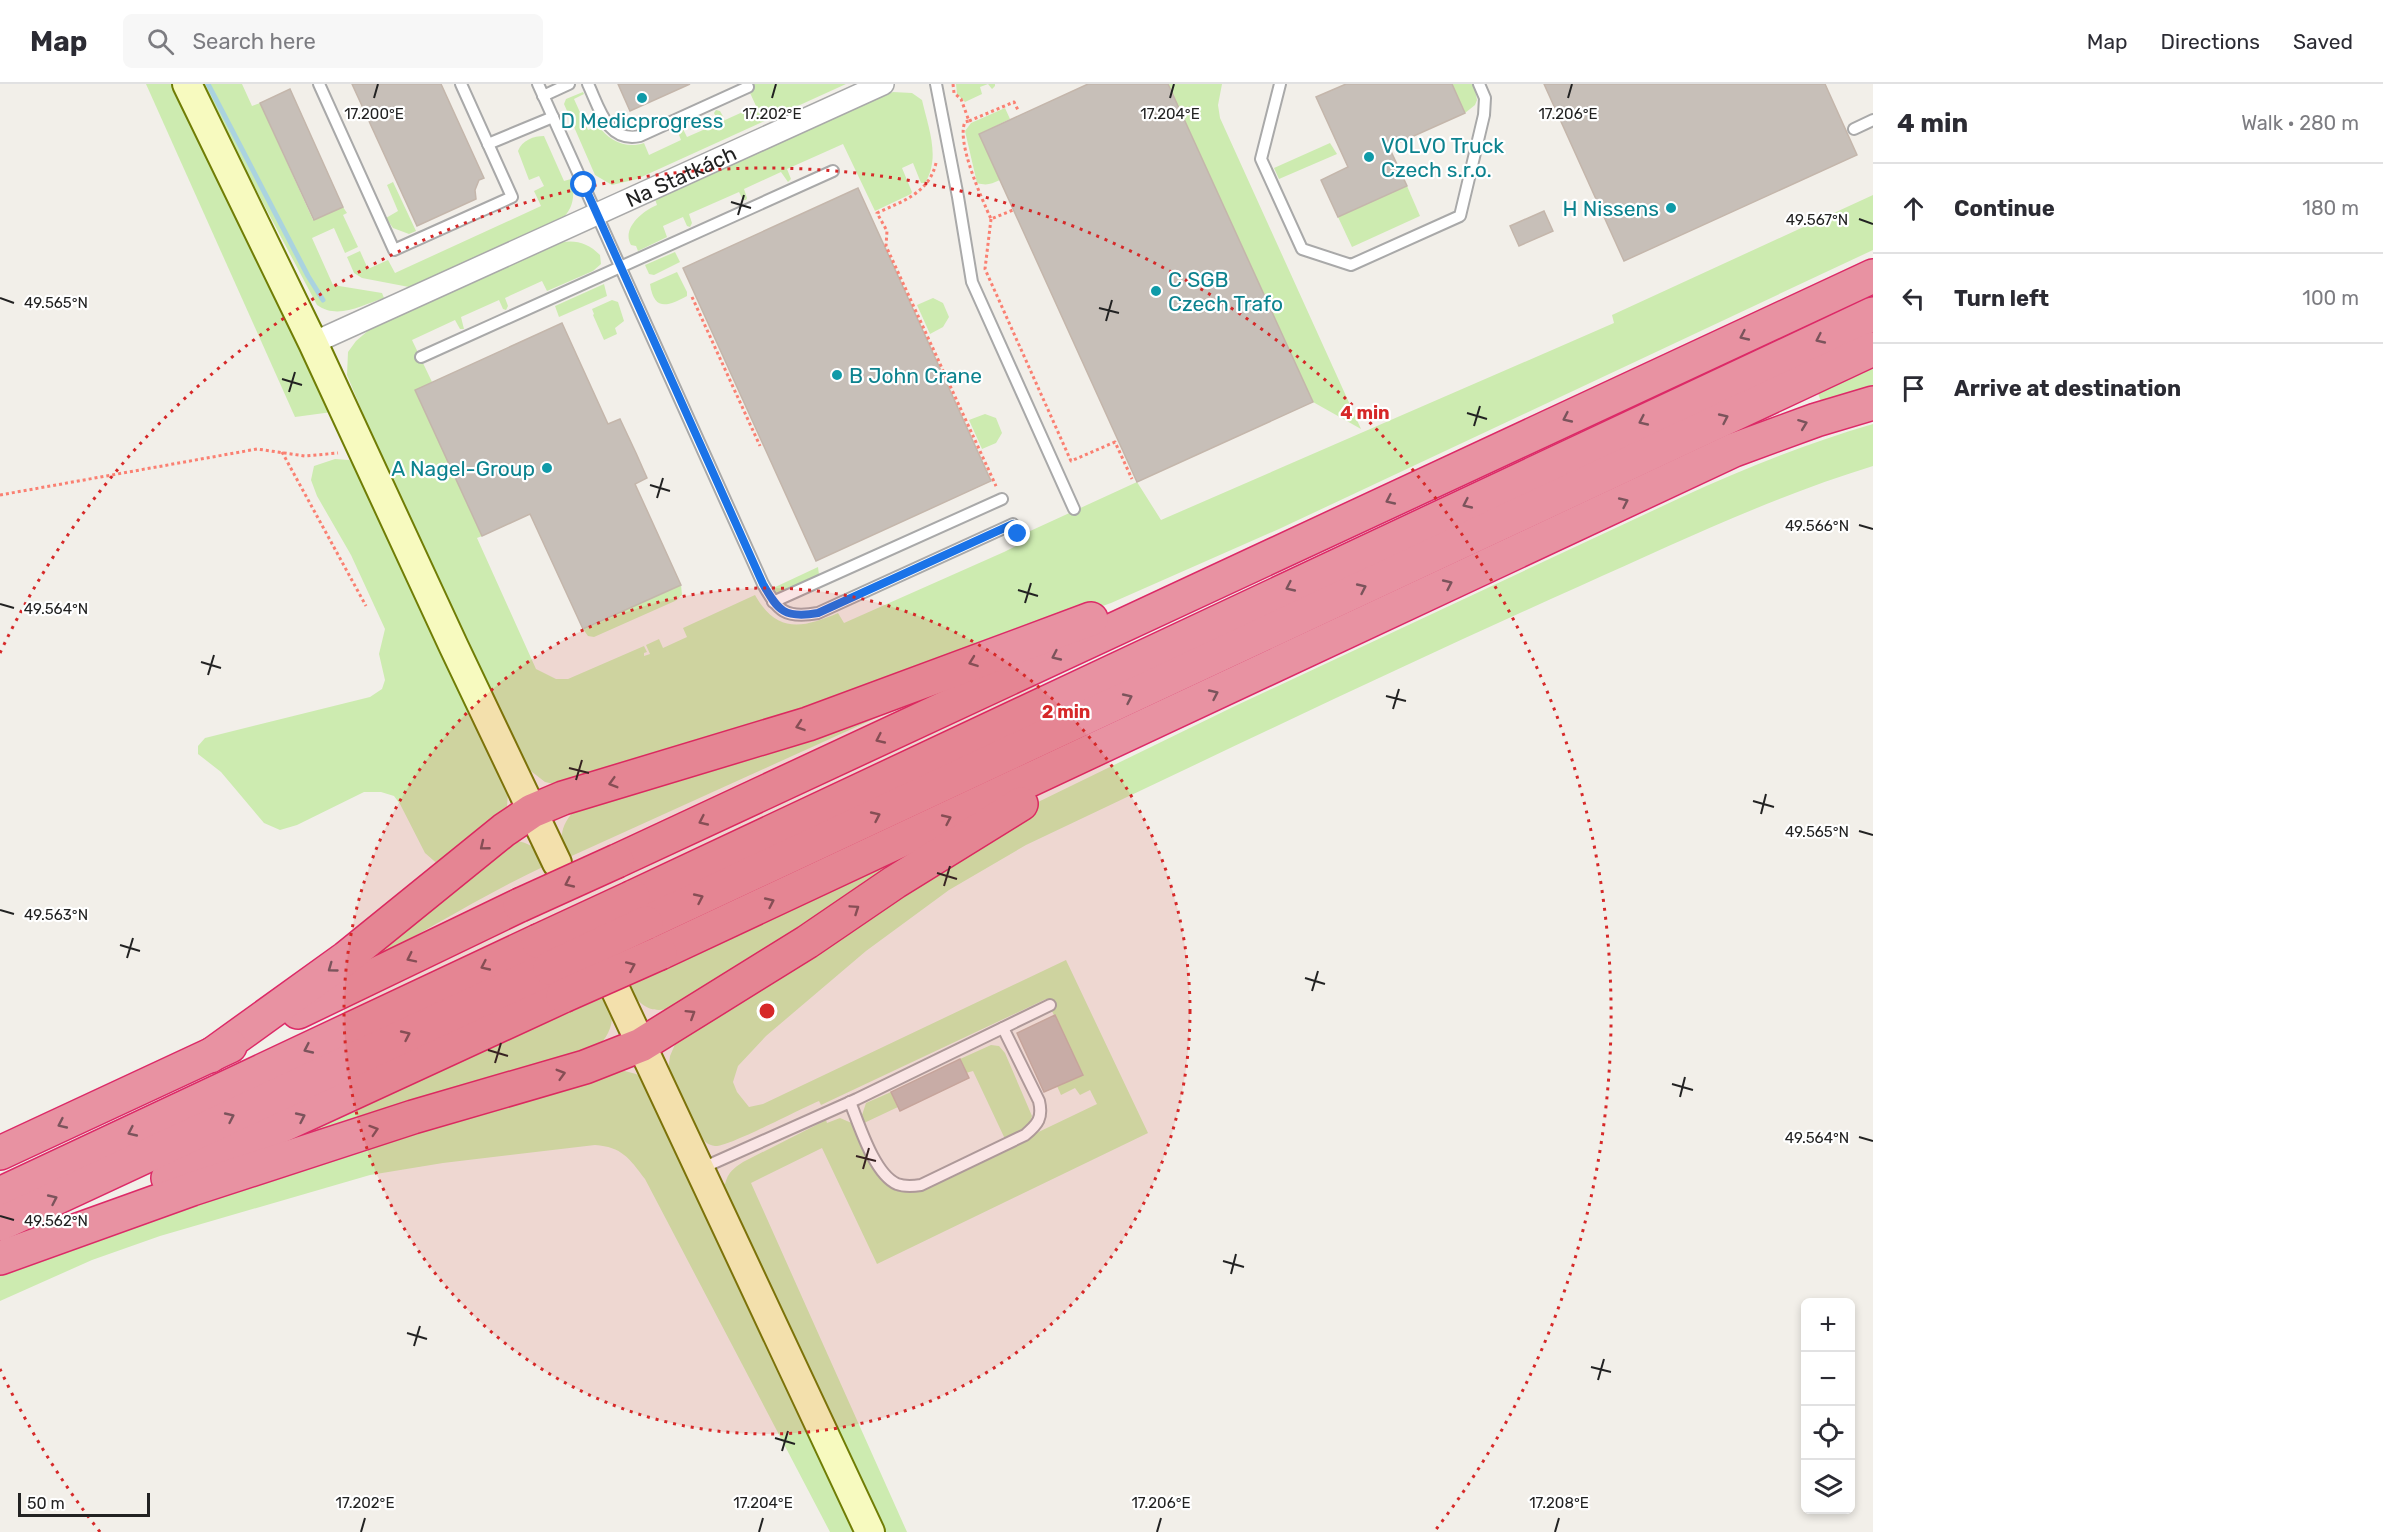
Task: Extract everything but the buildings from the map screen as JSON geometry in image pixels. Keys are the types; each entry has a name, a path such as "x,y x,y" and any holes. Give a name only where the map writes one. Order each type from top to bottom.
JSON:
{"highway":[{"path":"0,1153 210,1056 520,905 1873,276"},
{"path":"0,1257 550,968 640,910 1873,314"},
{"path":"640,910 1873,349"},
{"path":"0,1194 550,968 660,953 1734,450 1816,420 1873,403"},
{"path":"210,1056 346,958 498,835 532,811 563,798 808,724 1323,531"},
{"path":"0,1257 192,1189 413,1117 585,1067 641,1045 807,942 895,882 1142,728"},
{"path":"0,1224 550,968"}],"main road":[{"path":"187,84 313,343 557,863"},
{"path":"616,991 870,1532"}],"street":[{"name":"Na Statkách","path":"313,343 883,84"}],"lane":[{"path":"319,84 394,250 512,197 461,84"},
{"path":"538,84 753,564 776,608 789,614 802,616 818,613 1013,524"},
{"path":"543,96 569,84"},
{"path":"588,84 607,125 613,131 630,137 640,136 748,87"},
{"path":"936,84 972,282 1074,509"},
{"path":"1280,84 1261,159 1302,249 1351,265 1460,216 1484,115 1485,98 1479,84"},
{"path":"488,144 553,117"},
{"path":"1854,129 1873,120"},
{"path":"421,357 833,171"},
{"path":"773,602 1002,499"},
{"path":"700,1169 849,1102 1050,1005"},
{"path":"849,1102 874,1159 886,1176 897,1184 921,1185 1025,1135 1038,1125 1041,1112 1039,1101 1003,1028"}],"path":[{"path":"953,84 955,94 961,99 969,121"},
{"path":"1018,110 1014,102 966,122 963,131 973,178 991,219 985,269 1071,461 1115,442 1132,479"},
{"path":"936,155 933,174 924,188 877,213 887,231 886,246 1002,499"},
{"path":"991,219 1013,210"},
{"path":"692,297 760,446"},
{"path":"0,495 257,449 319,456 361,447"},
{"path":"282,452 366,606"}],"green space":[{"path":"146,84 177,84 332,412 295,417"},
{"path":"200,84 242,84 252,106 260,103 313,220 343,207 347,213 343,215 358,247 345,253 334,228 312,238 333,285 382,293 384,298 342,311 333,311 317,305"},
{"path":"746,84 846,84 637,179 612,185 595,175 564,104 566,99 583,92 584,94 574,99 588,130 599,126 607,136 618,142 631,145 644,143 649,155 681,140 677,130 679,127 682,127 687,137 719,123 714,113 716,110 720,111 725,120 756,106"},
{"path":"956,84 988,84 980,87 982,94 965,102 957,94"},
{"path":"1168,84 1222,84 1218,105 1220,118 1361,429 1313,402"},
{"path":"1452,84 1474,84 1477,100 1475,105 1465,113"},
{"path":"893,92 912,93 922,100 932,142 932,163 925,183 921,183 913,163 902,168 911,194 875,211 843,144 787,169 791,179 788,182 781,172 744,189 746,200 743,200 739,192 689,214 692,223 690,227 687,226 683,217 663,226 667,237 638,251 636,246 631,245 629,232 631,226 640,215 657,205 655,199"},
{"path":"1005,108 1010,119 979,134 1000,180 989,184 977,183 965,131 971,123"},
{"path":"544,136 564,181 571,179 573,199 564,217 409,287 362,278 354,273 347,257 360,251 368,269 388,260 395,273 541,206 534,191 544,186 539,176 529,180 518,151 529,139"},
{"path":"1330,143 1337,154 1279,179 1274,168"},
{"path":"393,182 416,231 409,234 393,228 386,218 398,211 387,185"},
{"path":"1407,186 1420,216 1352,247 1338,217"},
{"path":"1873,195 1873,250 1279,529 1111,603 800,715 558,785 545,782 527,768 426,565 347,375 348,352 356,341 370,329 554,244 578,242 600,255 601,264 593,271 547,291 542,281 505,298 508,306 506,310 503,309 499,300 461,317 464,329 460,329 455,320 412,340 432,382 416,390 482,536 477,538 536,669 556,679 568,679 644,646 647,652 644,656 650,654 646,645 659,639 663,648 687,637 683,628 755,595 763,608 782,622 802,624 838,613 844,623 1004,552 1018,545 1015,538 1137,482 1161,520 1614,323 1612,315"},
{"path":"675,252 680,262 654,275 649,274 645,265"},
{"path":"677,272 687,296 668,304 658,303 650,284"},
{"path":"604,284 607,296 559,317 555,306"},
{"path":"933,298 943,303 949,317 943,327 930,334 917,305"},
{"path":"612,300 618,302 624,321 615,328 617,334 604,340 592,309"},
{"path":"1873,363 1873,388 1821,402 1817,390"},
{"path":"985,414 996,418 1002,433 996,443 982,449 969,420"},
{"path":"1873,424 1873,466 1761,506 1652,553 1371,681 1026,845 949,890 866,951 766,1036 738,1066 733,1082 737,1092 749,1107 763,1104 1066,960 1148,1133 877,1264 822,1148 751,1183 907,1532 880,1532 722,1187 723,1183 725,1184 732,1171 743,1162 826,1120 827,1123 840,1118 854,1124 875,1166 903,1189 1007,1147 1097,1104 1090,1090 1080,1095 1075,1088 1061,1095 1057,1086 1083,1074 1046,999 821,1105 819,1101 749,1134 715,1146 703,1140 701,1135 696,1138 668,1071 670,1056 676,1042 1036,803 1235,706 1682,497 1776,457"},
{"path":"335,459 349,460 360,471 508,791 507,808 441,867 425,853 394,796 381,792 364,792 297,825 280,830 264,823 221,772 198,754 198,746 205,738 370,697 382,689 385,680 379,654 385,629 351,555 317,496 311,480 314,466"},
{"path":"818,567 819,575 778,594 774,594 771,589"},
{"path":"681,585 682,595 675,601 594,637 588,636 583,629"},
{"path":"884,712 865,723 565,859 562,846 563,828 574,811"},
{"path":"516,841 534,848 547,865 477,901 362,966"},
{"path":"926,842 695,1000 657,1010 642,1004 628,986"},
{"path":"607,995 612,1017 611,1024 606,1036 596,1048 306,1135 569,1007 571,1012"},
{"path":"991,1045 999,1046 1005,1053 1032,1116 1029,1125 1005,1139 973,1071 966,1073 960,1059"},
{"path":"621,1070 636,1074 643,1079 860,1532 830,1532 645,1179 624,1155 612,1148 595,1145 443,1163 370,1175 160,1236 92,1260 0,1301 0,1274 113,1224"},
{"path":"891,1092 898,1107 864,1123 862,1115 866,1103"}],"waterway":[{"path":"208,84 308,276 323,300"}],"place":[{"name":"D Medicprogress","path":"642,98"},
{"name":"VOLVO Truck Czech s.r.o.","path":"1369,157"},
{"name":"H Nissens","path":"1671,208"},
{"name":"C SGB Czech Trafo","path":"1156,291"},
{"name":"B John Crane","path":"837,375"},
{"name":"A Nagel-Group","path":"547,468"}],"route":[{"path":"584,185 763,584 776,608 789,614 802,616 818,613 1013,524 1018,534"}]}
